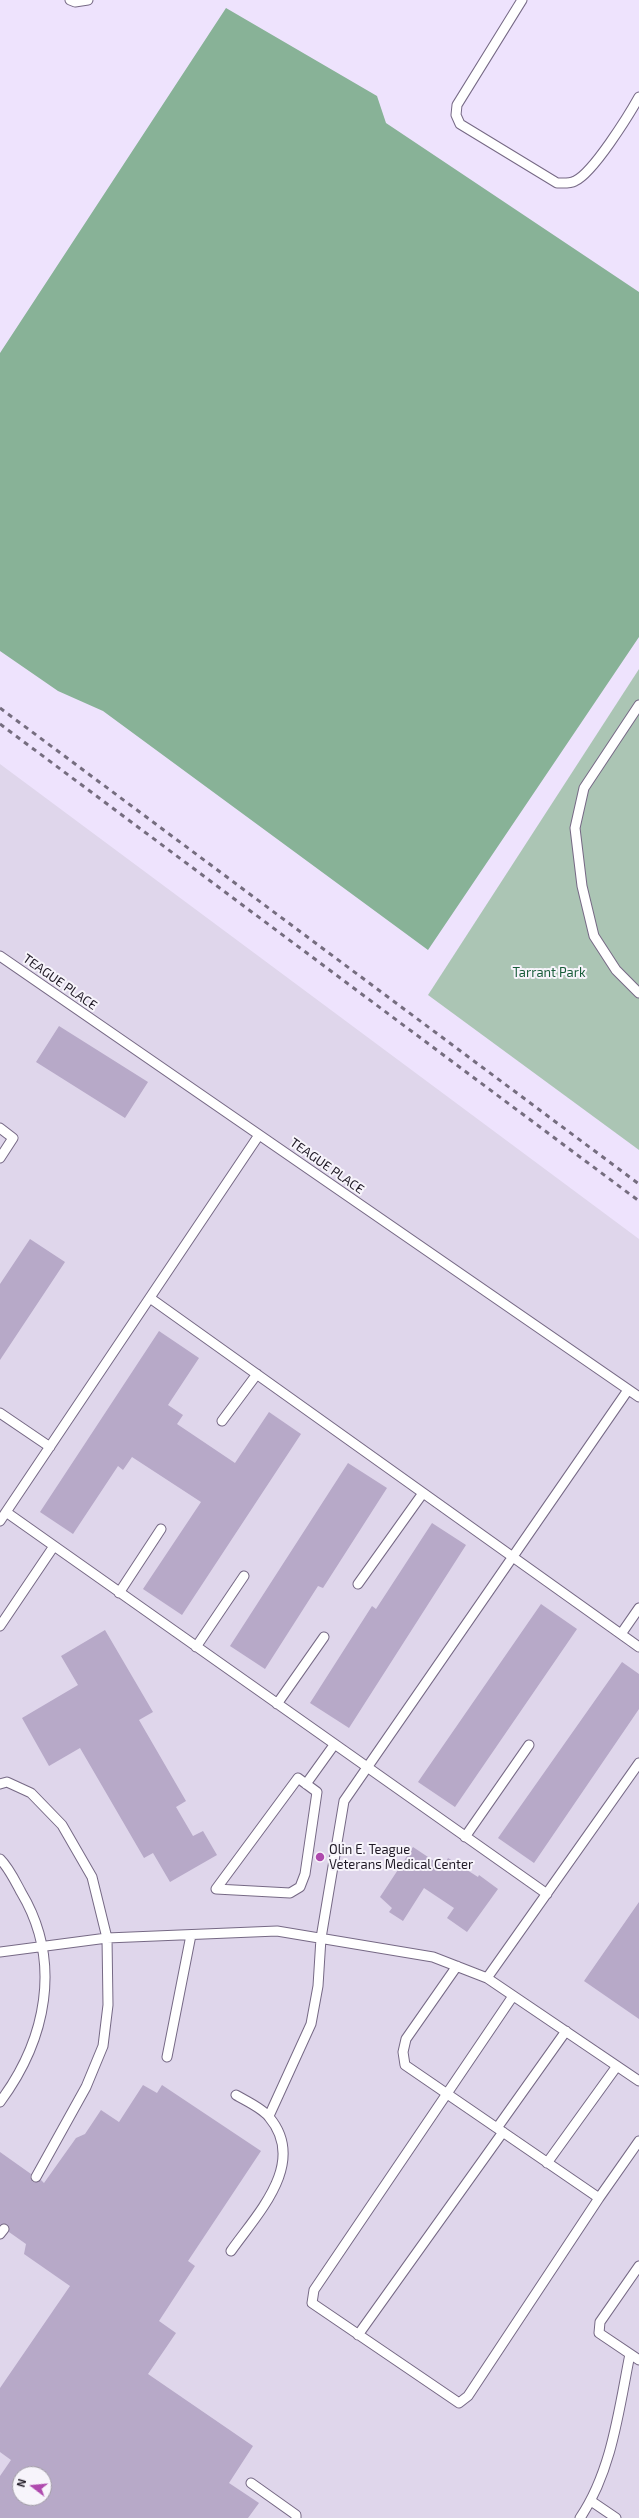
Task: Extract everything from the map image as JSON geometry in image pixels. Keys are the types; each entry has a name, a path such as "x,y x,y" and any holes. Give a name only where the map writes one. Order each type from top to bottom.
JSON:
{"lane":[{"path":"70,0 75,2 88,0"},
{"path":"522,0 457,105 456,115 460,124 557,183 567,184 576,181 584,174 611,140 639,97"},
{"path":"639,706 584,788 575,828 582,886 594,936 616,970 639,993"},
{"name":"TEAGUE PLACE","path":"1,960 259,1135 639,1397"},
{"path":"0,1128 13,1138 0,1158"},
{"path":"0,1522 259,1135"},
{"path":"150,1298 639,1647"},
{"path":"222,1421 257,1374"},
{"path":"269,2116 311,2024 318,1986 321,1938 344,1801 514,1558 628,1390"},
{"path":"0,1413 50,1447"},
{"path":"358,1584 423,1493"},
{"path":"6,1512 547,1894"},
{"path":"120,1593 162,1529"},
{"path":"0,1626 54,1546"},
{"path":"196,1647 244,1576"},
{"path":"621,1634 639,1608"},
{"path":"277,1704 324,1637"},
{"path":"306,1784 334,1745"},
{"path":"465,1837 529,1745"},
{"path":"487,1978 639,1763"},
{"path":"298,1778 306,1784 317,1792 305,1874 300,1887 290,1893 216,1889 298,1778"},
{"path":"0,1784 7,1782 31,1793 62,1825 92,1877 107,1938 108,2005 102,2046 86,2087 36,2177"},
{"path":"0,1859 31,1908 43,1946 44,1999 39,2027 18,2077 0,2102"},
{"path":"0,1952 107,1938 277,1931 433,1957 487,1978 639,2081"},
{"path":"167,2057 190,1935"},
{"path":"456,1966 406,2039 403,2052 406,2065 599,2198"},
{"path":"513,1996 314,2290 312,2303 459,2403 468,2396 599,2198 639,2142"},
{"path":"358,2335 500,2130 566,2031"},
{"path":"547,2163 617,2066"},
{"path":"231,2251 278,2184 284,2162 282,2140 269,2116 236,2095"},
{"path":"639,2266 600,2322 599,2333 639,2360"},
{"path":"580,2518 591,2501 608,2452 630,2354"},
{"path":"251,2483 296,2515 296,2518"},
{"path":"591,2501 616,2518"}],"shaded area":[{"name":"Olin E. Teague Veterans Medical Center","path":"0,764 639,1239 639,2518 0,2518"}],"green space":[{"path":"226,8 377,96 386,123 639,292 639,637 428,950 103,711 58,691 0,651 0,353"},
{"name":"Tarrant Park","path":"639,669 639,1150 428,995"}],"building":[{"path":"59,1026 148,1082 125,1118 36,1062"},
{"path":"30,1239 65,1262 0,1360 0,1284"},
{"path":"159,1331 199,1358 168,1405 183,1415 177,1424 235,1463 269,1412 301,1434 182,1615 143,1589 201,1502 132,1457 123,1470 118,1466 73,1534 40,1512"},
{"path":"348,1463 387,1488 323,1588 318,1586 265,1669 230,1646"},
{"path":"432,1523 466,1545 349,1728 310,1703 372,1606 376,1609"},
{"path":"541,1604 577,1629 455,1807 418,1782"},
{"path":"105,1630 153,1712 139,1720 186,1801 176,1807 193,1836 203,1831 217,1855 170,1882 153,1853 144,1858 80,1748 49,1766 22,1718 78,1685 61,1656"},
{"path":"622,1662 639,1674 639,1709 534,1863 498,1838"},
{"path":"413,1847 443,1867 448,1858 478,1877 479,1875 498,1889 467,1932 447,1918 454,1908 424,1888 403,1921 389,1912 392,1908 380,1897"},
{"path":"639,1902 639,2019 584,1981"},
{"path":"143,2085 157,2093 162,2085 261,2151 188,2261 195,2266 159,2321 176,2333 148,2374 253,2446 229,2483 259,2503 248,2518 0,2518 0,2476 11,2460 0,2452 0,2388 70,2286 24,2254 26,2244 9,2232 7,2224 0,2225 0,2152 31,2174 30,2177 33,2182 41,2180 44,2183 76,2138 85,2134 101,2110 119,2122"}],"railway":[{"path":"0,708 639,1184"},
{"path":"0,724 639,1201"}],"place":[{"name":"Olin E. Teague Veterans Medical Center","path":"320,1857"}]}
